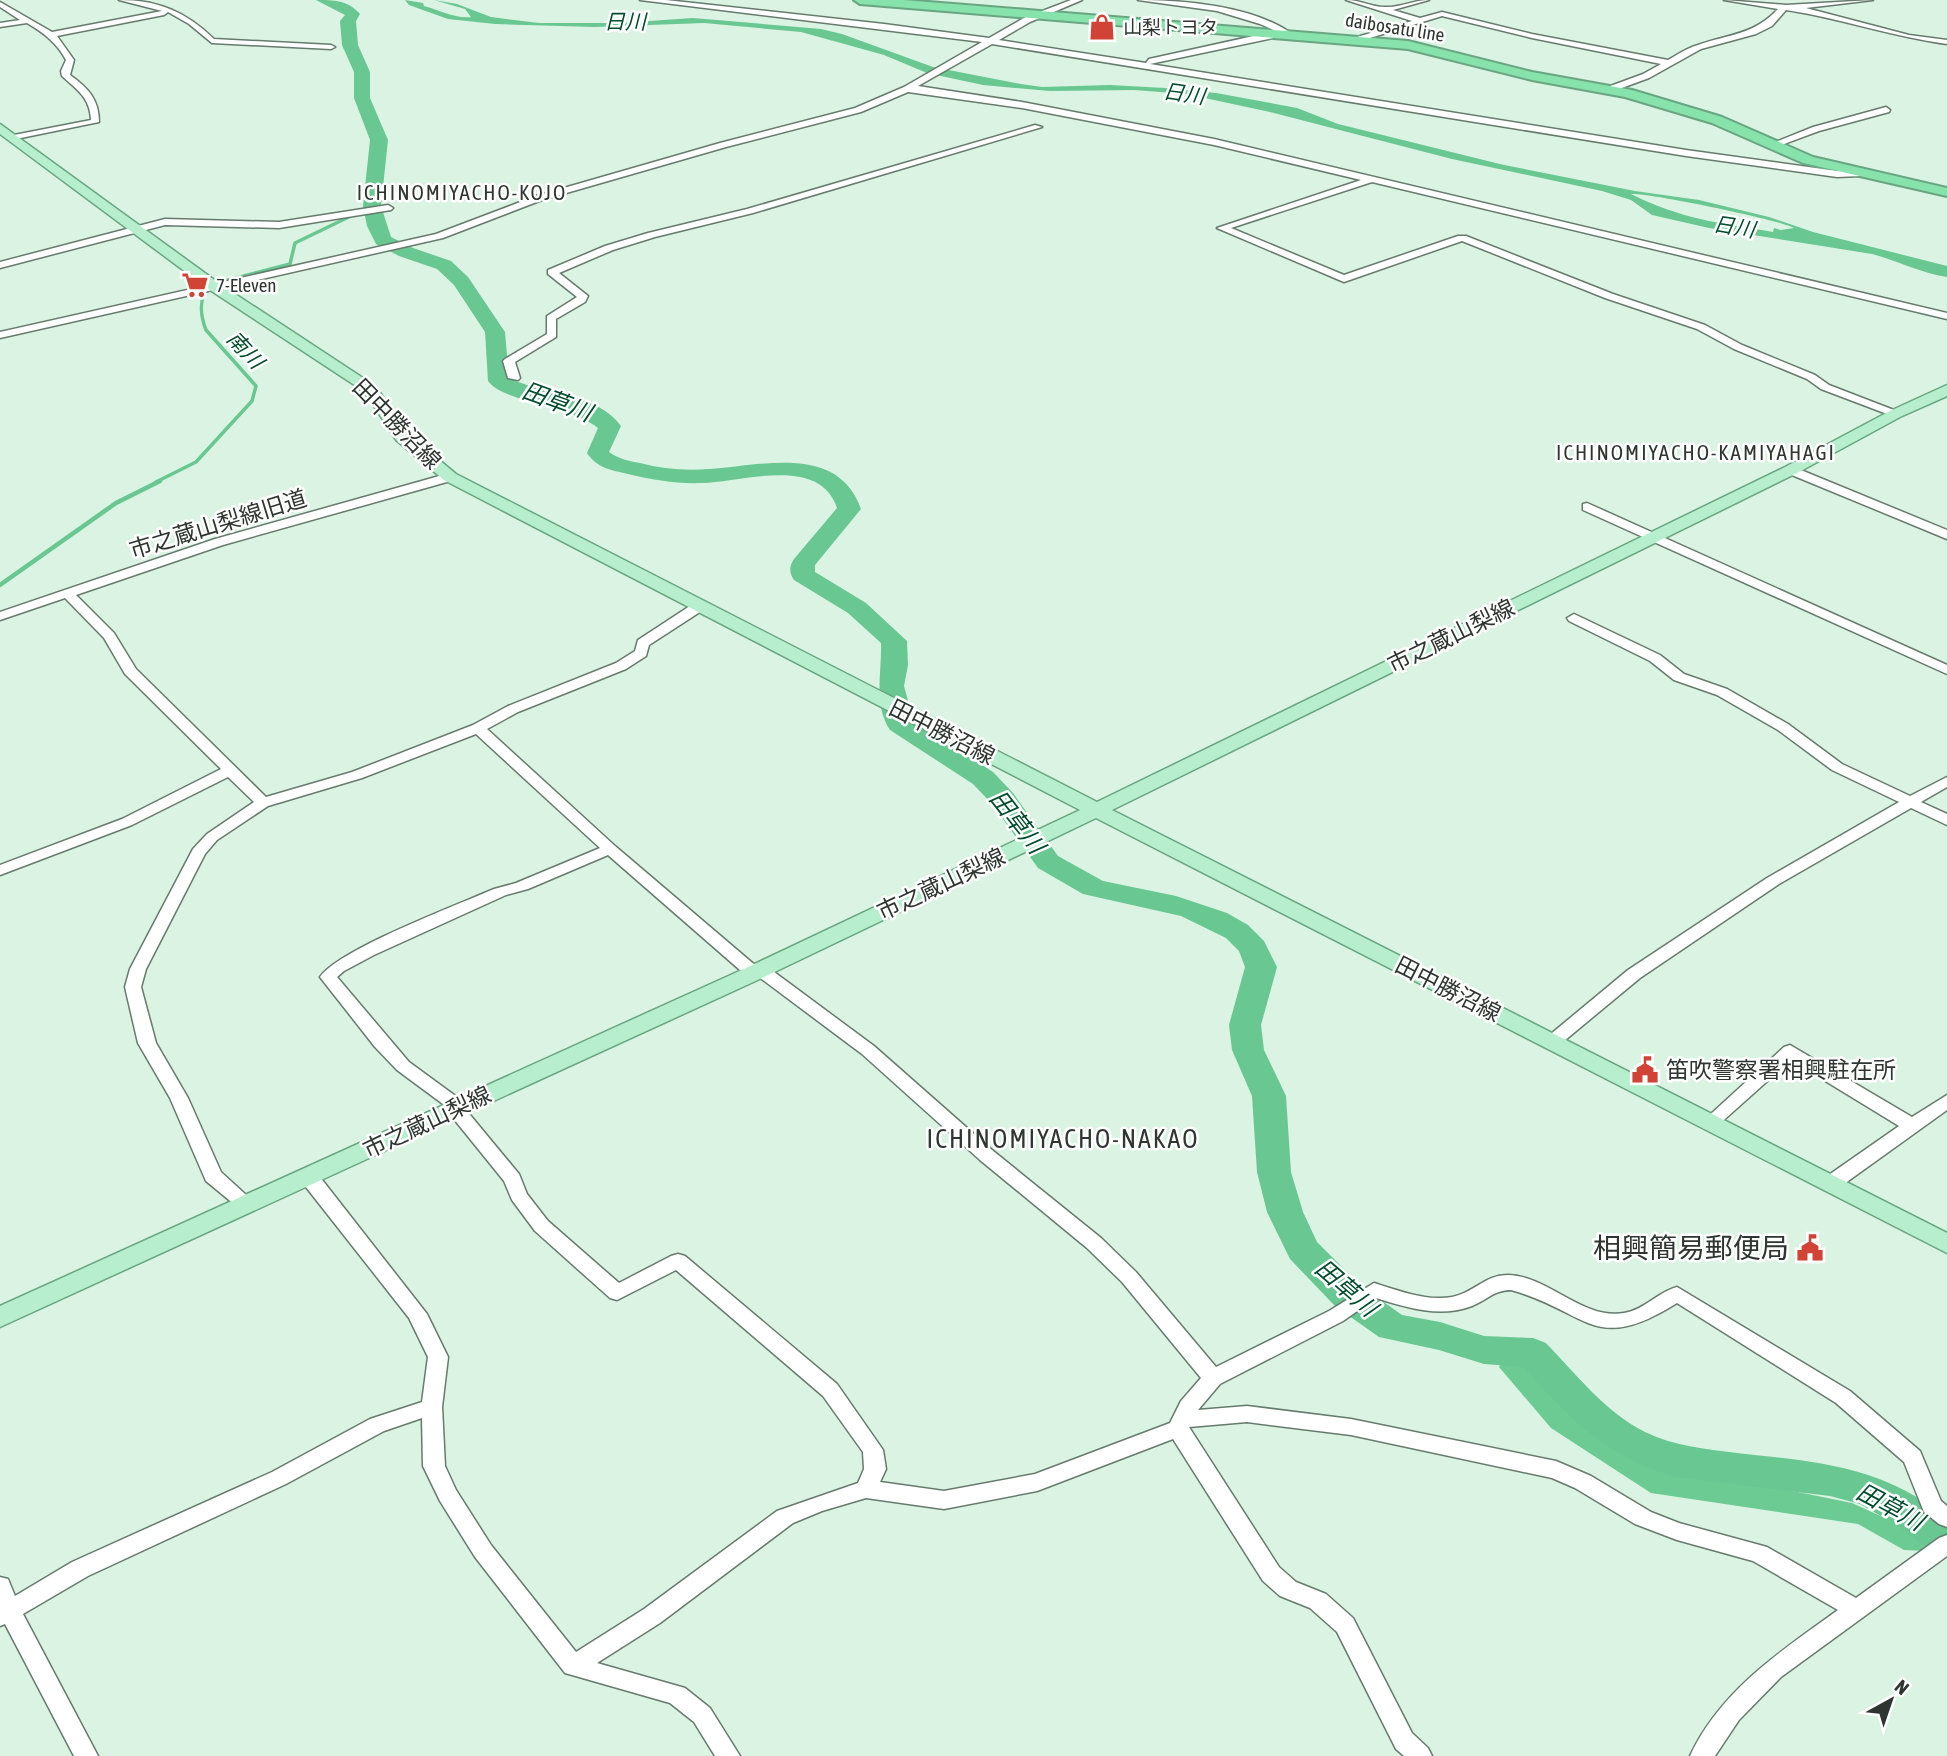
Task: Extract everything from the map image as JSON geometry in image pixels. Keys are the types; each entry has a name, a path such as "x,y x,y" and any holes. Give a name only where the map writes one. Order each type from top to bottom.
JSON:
{"highway":[{"name":"daibosatu line","path":"860,0 1408,45 1531,76 1608,90 1717,120 1808,160 1947,192"}],"main road":[{"name":"田中勝沼線","path":"0,128 9,138 138,229 209,286 287,333 374,394 402,437 450,477 856,688 1947,1244"},
{"name":"市之蔵山梨線","path":"0,1317 757,971 1054,831 1791,470 1895,414 1947,390"}],"street":[{"path":"123,0 172,11 192,22 212,41 331,47"},
{"path":"644,0 991,41 1686,153 1837,174 1860,173"},
{"path":"0,335 414,242 460,229 539,198 723,145 858,110 887,100 1039,14 1078,0"},
{"path":"1142,0 1218,9 1263,22 1284,33"},
{"path":"1350,0 1418,20"},
{"path":"1381,10 1425,0"},
{"path":"1728,0 1816,12 1909,37 1947,42"},
{"path":"1608,90 1646,76 1668,62 1715,40 1753,32 1769,24 1784,8 1869,0"},
{"path":"3,3 27,21 46,29 66,50 70,60 65,71 66,76 93,100 95,122 9,138"},
{"path":"50,36 172,11"},
{"path":"1360,39 1441,14 1532,36 1668,62"},
{"path":"0,25 27,21"},
{"path":"1115,61 1157,61 1284,33"},
{"path":"907,89 1022,105 1214,142 1947,316"},
{"path":"1773,145 1816,129 1886,110"},
{"path":"514,378 509,361 552,335 551,318 581,300 583,296 552,272 609,248 652,235 750,211 1038,127"},
{"path":"1370,179 1222,228 1344,279 1462,239 1609,296 1702,327 1738,347 1811,377 1825,387 1895,414"},
{"path":"0,265 175,222 279,225 388,208"},
{"path":"1791,470 1947,535"},
{"name":"市之蔵山梨線旧道","path":"0,616 219,542 450,477"},
{"path":"1587,507 1947,670"},
{"path":"68,594 109,636 130,671 264,803"},
{"path":"247,1204 213,1175 179,1098 147,1043 133,987 138,969 198,852 212,837 264,803 356,775 478,728 513,709 621,666 641,653 643,643 698,607"},
{"path":"1574,618 1655,658 1685,680 1721,692 1783,727 1837,767 1947,820"},
{"path":"478,728 610,849 757,971 868,1050 986,1155 1094,1243 1129,1277 1213,1378"},
{"path":"0,870 127,822 229,771"},
{"path":"1552,1042 1634,974 1773,881 1947,781"},
{"path":"610,849 522,886 500,892 368,951 338,967 328,977 403,1066 457,1108 512,1179 515,1191 542,1226 617,1293 678,1261 830,1390 873,1450 875,1469 866,1489"},
{"path":"1710,1123 1790,1051 1913,1126"},
{"path":"1830,1184 1947,1101"},
{"path":"309,1177 416,1314 438,1357 432,1408 434,1466 448,1495 483,1551 573,1666 677,1695 702,1715 728,1756"},
{"path":"1179,1424 1188,1406 1213,1378 1336,1315 1373,1291 1444,1304 1465,1301 1497,1283 1518,1285 1592,1317 1614,1322 1630,1321 1677,1294 1843,1397 1913,1457 1932,1506 1947,1518"},
{"path":"5,1613 80,1569 279,1478 377,1425 432,1408"},
{"path":"573,1666 652,1616 785,1517 817,1503 866,1489 944,1500 1037,1482 1179,1424 1247,1414 1351,1427 1556,1470 1583,1482 1643,1518 1677,1531 1759,1553 1857,1610"},
{"path":"1179,1424 1271,1574 1288,1590 1318,1601 1345,1625 1404,1741 1420,1756"},
{"path":"1702,1756 1731,1713 1773,1670 1947,1544"},
{"path":"0,1586 5,1613 86,1756"}],"shaded area":[{"path":"1504,1358 1533,1365 1577,1413 1628,1449 1678,1471 1852,1503 1907,1528 1928,1551 1904,1550 1858,1524 1651,1493 1551,1428 1499,1367"}],"water":[{"name":"日川","path":"405,0 423,3 424,6 453,15 471,17 465,9 434,0 457,4 491,17 539,23 620,23 693,18 821,29 933,67 1021,84 1042,87 1110,85 1216,93 1297,108 1338,124 1504,165 1635,191 1699,200 1769,217 1813,232 1947,266 1947,277 1872,254 1709,228 1652,215 1631,200 1602,191 1452,159 1270,112 1186,94 1134,90 1050,91 983,85 927,73 884,55 801,32 704,23 595,27 495,24 448,19 409,5","holes":["1631,194 1741,213 1794,228 1774,228 1773,232 1700,219"]}],"waterway":[{"name":"田草川","path":"323,0 344,7 353,14 348,21 350,45 362,72 362,98 379,140 372,206 376,226 383,240 406,252 444,265 461,281 495,332 499,381 512,388 571,405 598,417 610,426 598,453 613,464 692,477 760,469 787,469 814,474 837,486 845,496 849,509 803,564 803,575 857,608 894,641 895,665 891,686 900,724 983,778 1003,799 1048,862 1094,888 1165,902 1216,919 1237,932 1253,947 1261,967 1245,1025 1248,1050 1269,1096 1274,1172 1285,1212 1303,1250 1348,1296 1392,1327 1440,1336 1484,1350 1533,1353 1591,1415 1629,1442 1675,1461 1830,1480 1871,1491 1914,1515 1947,1541"},
{"name":"南川","path":"353,215 372,206"},
{"name":"南川","path":"156,482 196,462 252,401 256,386 206,330 202,307 203,295 209,285 290,264 295,243 357,213"},
{"name":"南川","path":"0,585 116,503 160,481"}],"place":[{"name":"山梨トヨタ","path":"1102,27"},
{"name":"7-Eleven","path":"195,285"},
{"name":"笛吹警察署相興駐在所","path":"1645,1070"},
{"name":"相興簡易郵便局","path":"1810,1248"}],"district":[{"name":"ICHINOMIYACHO-KOJO","path":"462,193"},
{"name":"ICHINOMIYACHO-KAMIYAHAGI","path":"1696,453"},
{"name":"ICHINOMIYACHO-NAKAO","path":"1063,1139"}]}
